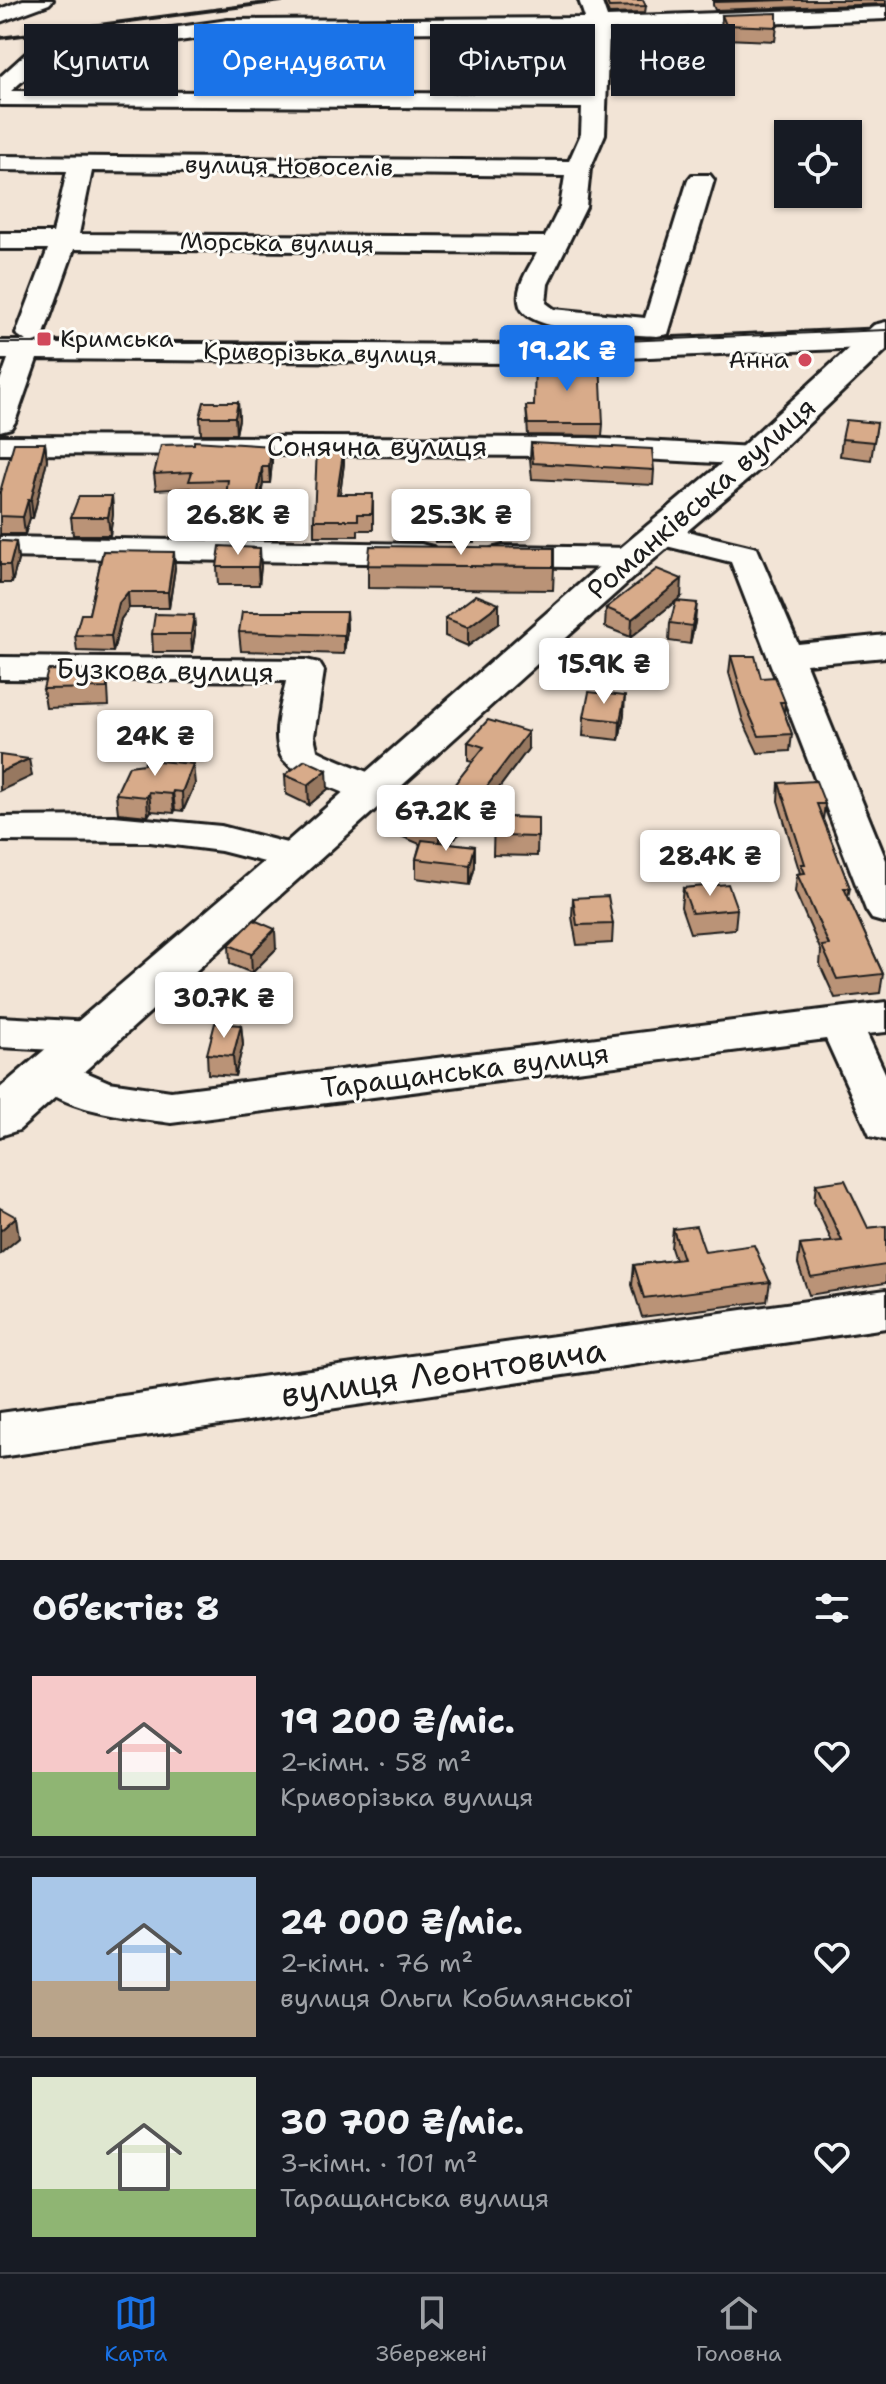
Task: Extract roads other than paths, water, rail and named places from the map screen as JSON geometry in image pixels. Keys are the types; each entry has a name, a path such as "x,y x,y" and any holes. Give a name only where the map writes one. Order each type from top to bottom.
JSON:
{"main road":[{"name":"Романківська вулиця","path":"0,1117 753,456 881,338"}],"street":[{"path":"0,16 42,0"},
{"path":"5,79 39,54 228,27 594,12 723,10 886,13"},
{"path":"594,12 596,101 593,134 578,169 573,207 534,284 532,303 537,312 548,317 658,328 881,338"},
{"path":"0,98 596,101"},
{"name":"вулиця Новоселів","path":"0,163 578,169"},
{"path":"0,422 19,344 64,241 81,164"},
{"path":"658,328 659,312 701,180"},
{"name":"Морська вулиця","path":"0,241 553,245"},
{"path":"0,333 19,344 478,337 509,332 548,317"},
{"name":"Криворізька вулиця","path":"19,344 509,354 881,338"},
{"name":"Сонячна вулиця","path":"0,445 588,447 753,456"},
{"path":"0,547 466,555 647,546 745,555 886,910"},
{"path":"785,656 886,646"},
{"name":"Бузкова вулиця","path":"0,668 306,671 295,736 300,756 325,771 375,789"},
{"path":"0,829 138,827 211,835 296,858"},
{"name":"Таращанська вулиця","path":"51,1073 100,1097 171,1107 886,1017"},
{"path":"840,1023 886,1124"},
{"path":"0,1032 91,1037"},
{"name":"вулиця Леонтовича","path":"0,1435 886,1309"}],"tram line":[{"path":"0,343 575,343 886,330"}],"railway":[{"path":"0,38 289,0"}],"place":[{"name":"Кримська","path":"44,339"},
{"name":"Анна","path":"805,360"}]}
